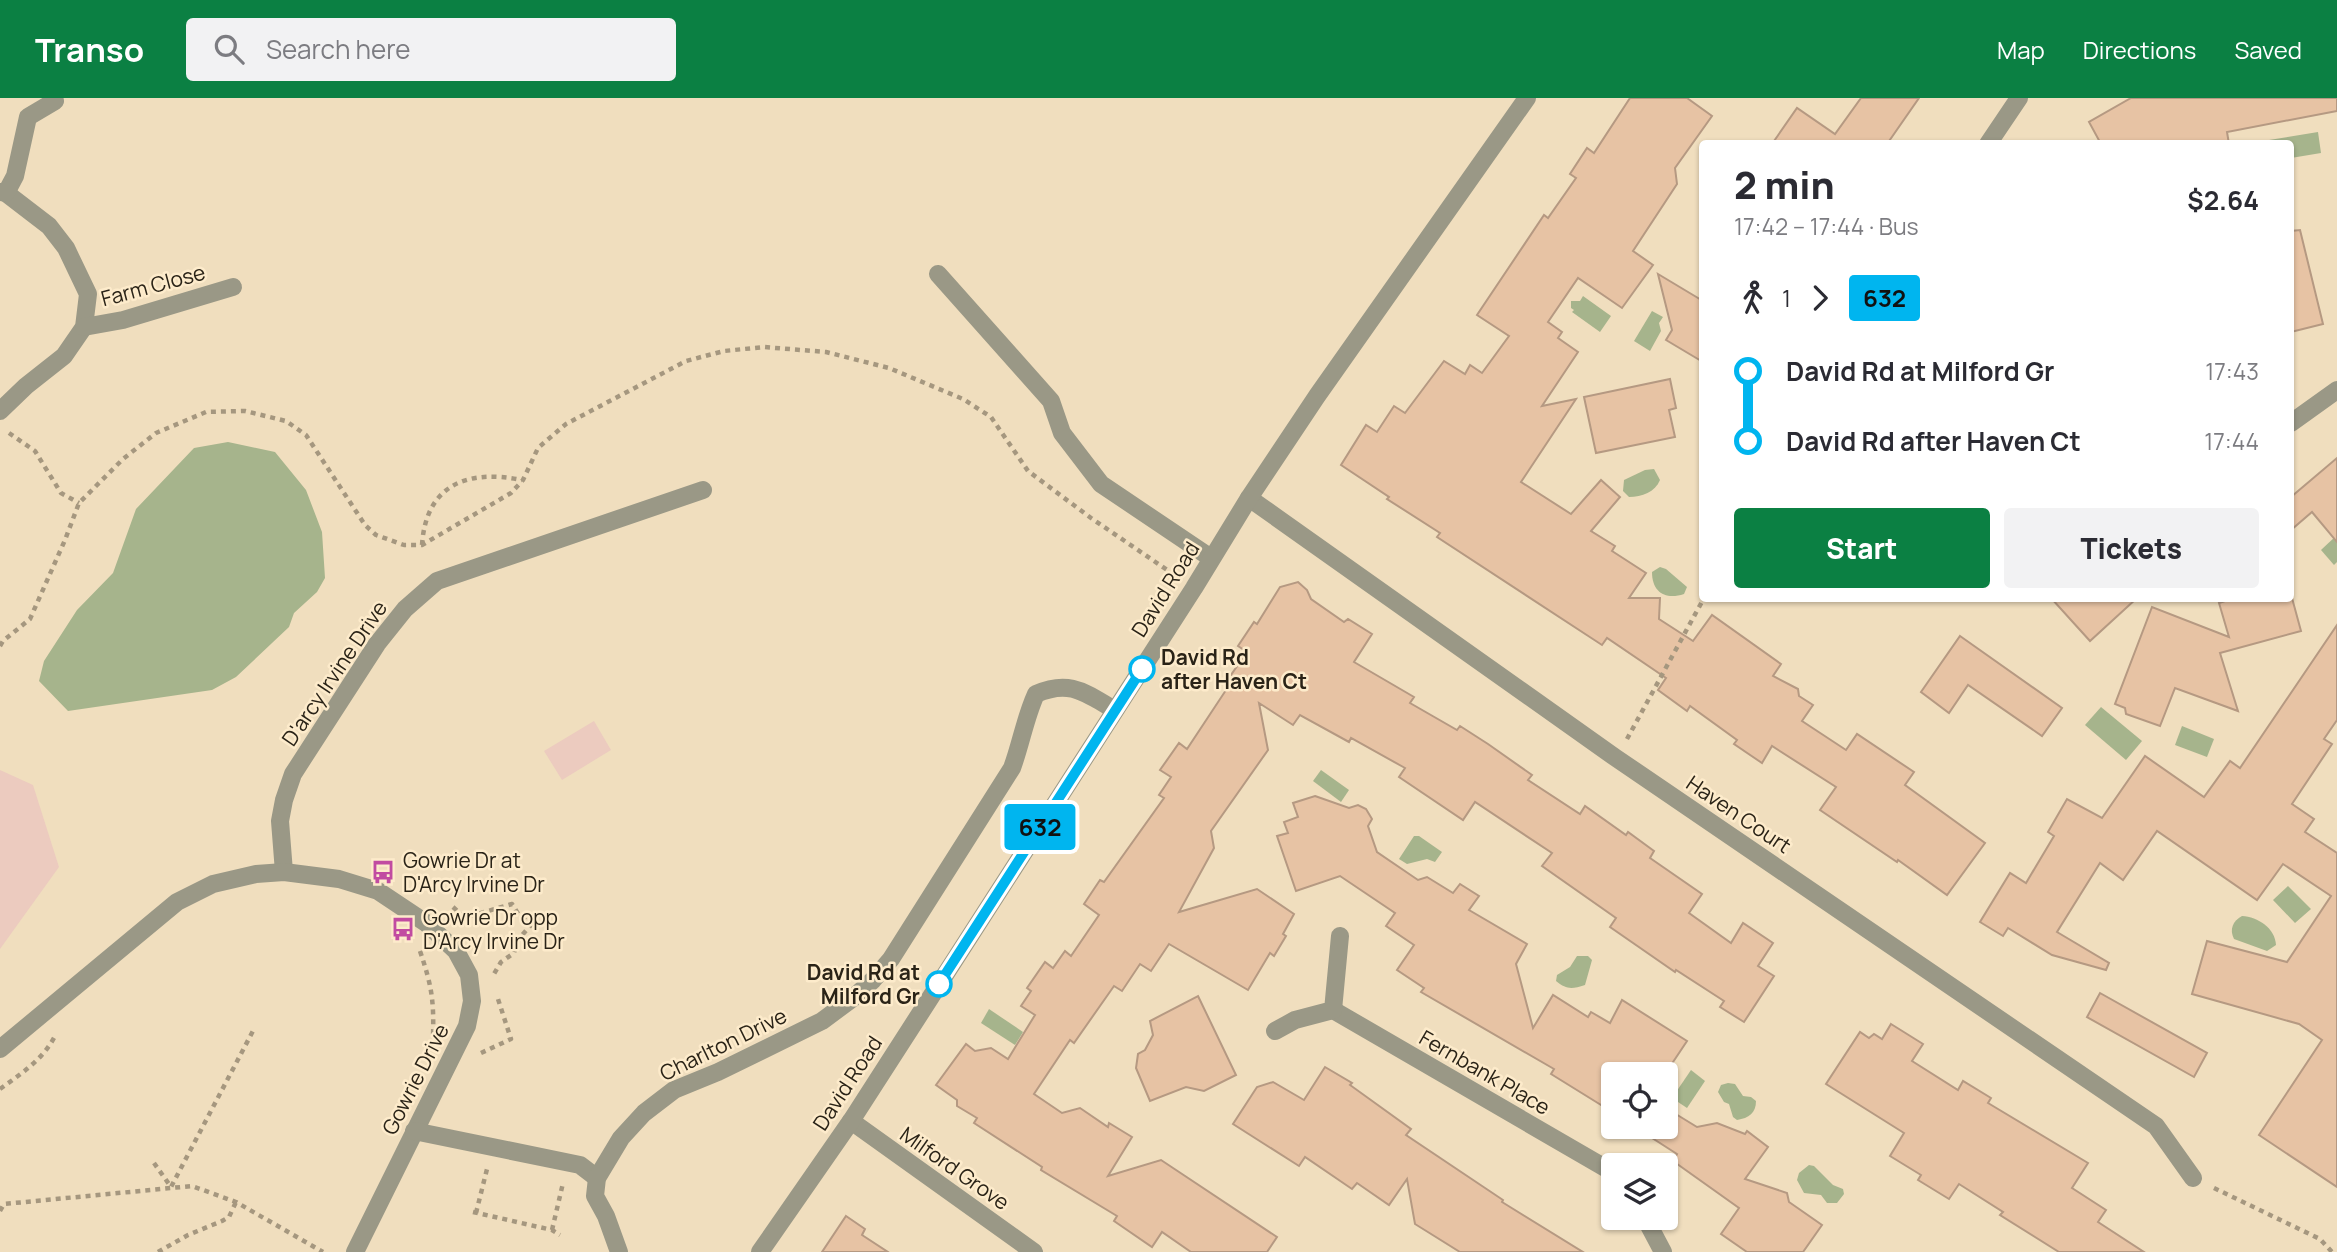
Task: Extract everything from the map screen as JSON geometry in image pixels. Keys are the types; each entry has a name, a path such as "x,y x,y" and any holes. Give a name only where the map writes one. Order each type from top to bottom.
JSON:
{"street":[{"name":"David Road","path":"761,1252 850,1121 1194,588 1249,498 1317,396 1527,98"},
{"path":"1991,140 2019,98"},
{"path":"0,411 64,356 84,327 88,294 66,248 49,226 3,192 15,176 28,117 55,101"},
{"path":"938,274 1051,401 1062,433 1101,484 1211,558"},
{"name":"Farm Close","path":"84,327 122,320 233,287"},
{"path":"2294,421 2337,390"},
{"name":"D'arcy Irvine Drive","path":"284,872 280,821 293,775 377,644 405,609 437,581 703,490"},
{"name":"Haven Court","path":"1249,498 1616,758 2156,1126 2193,1178"},
{"name":"Charlton Drive","path":"597,1178 621,1138 644,1113 674,1090 718,1072 822,1021 873,981 891,959 1012,768 1036,694 1051,687 1067,687 1083,692 1115,710"},
{"name":"Gowrie Drive","path":"0,1049 177,902 212,884 256,874 284,872 339,879 378,891 426,923 456,951 469,975 472,1001 467,1026 355,1252"},
{"path":"1275,1031 1295,1020 1333,1010 1340,936"},
{"name":"Fernbank Place","path":"1333,1010 1601,1165"},
{"name":"Milford Grove","path":"850,1121 1034,1252"},
{"path":"414,1131 580,1165 597,1178 595,1196 606,1216 619,1252"},
{"path":"1651,1230 1663,1252"}],"path":[{"path":"0,646 30,619 79,503 122,459 156,433 206,412 245,411 286,421 306,435 365,525 376,535 404,545 422,545 511,493 523,481 538,448 566,424 686,362 724,351 764,347 826,352 889,368 964,399 991,416 1028,471 1091,518 1194,588"},
{"path":"0,426 35,452 61,493 79,503"},
{"path":"422,545 423,526 432,506 439,494 455,482 502,476 523,481"},
{"path":"1616,758 1702,602"},
{"path":"453,907 462,915 474,915 512,904 519,915 531,925 517,941 514,953 501,962 494,973 494,981"},
{"path":"418,947 432,988 433,1042"},
{"path":"476,1056 511,1039 494,988"},
{"path":"171,1188 254,1029"},
{"path":"552,1230 566,1162"},
{"path":"154,1163 171,1188"},
{"path":"2193,1178 2320,1239 2332,1252"},
{"path":"0,1211 4,1204 192,1186 236,1202 323,1252"},
{"path":"482,1186 474,1212 552,1230 560,1235"},
{"path":"158,1252 229,1217 236,1202"}],"shaded area":[{"path":"2318,132 2321,153 2294,158 2294,140 2269,140"},
{"path":"1583,296 1611,316 1600,332 1572,312 1574,310 1571,308 1571,301 1580,301"},
{"path":"1652,311 1663,317 1659,323 1661,331 1650,351 1634,341"},
{"path":"228,442 275,452 306,490 322,532 325,578 317,592 294,613 289,627 236,677 212,690 68,711 39,681 44,661 77,610 113,573 136,509 194,448"},
{"path":"1654,469 1660,480 1651,491 1629,497 1623,491 1624,480 1645,470"},
{"path":"2337,535 2337,562 2334,565 2321,550"},
{"path":"1660,567 1687,587 1684,594 1671,596 1657,590 1652,572"},
{"path":"2101,707 2142,741 2126,760 2085,725"},
{"path":"594,721 611,750 562,780 544,751"},
{"path":"2182,726 2214,739 2207,757 2175,745"},
{"path":"0,770 33,785 59,867 0,949"},
{"path":"1321,770 1349,790 1341,802 1313,781"},
{"path":"1414,836 1419,836 1442,852 1435,862 1427,859 1407,864 1399,859"},
{"path":"2288,886 2311,909 2295,923 2273,900"},
{"path":"2242,916 2265,925 2273,933 2276,945 2267,951 2234,939 2233,926"},
{"path":"1577,956 1588,956 1592,960 1585,985 1573,988 1563,986 1556,981 1557,975 1570,967"},
{"path":"989,1009 1023,1032 1015,1045 981,1023"},
{"path":"1691,1070 1705,1081 1687,1108 1678,1102 1678,1089"},
{"path":"1735,1084 1743,1096 1756,1101 1755,1109 1748,1116 1737,1120 1733,1117 1729,1104 1724,1102 1718,1092 1721,1085"},
{"path":"1809,1165 1814,1166 1833,1185 1843,1189 1844,1194 1837,1203 1827,1203 1821,1195 1804,1193 1797,1180 1799,1173"}],"building":[{"path":"1630,98 1687,98 1712,116 1675,168 1677,184 1633,251 1653,265 1622,308 1578,278 1548,322 1562,332 1558,338 1578,352 1542,406 1576,399 1521,482 1571,514 1601,480 1620,497 1591,531 1615,546 1612,551 1646,573 1629,598 1660,598 1659,619 1693,641 1712,615 1781,664 1773,676 1798,689 1799,696 1813,705 1802,721 1846,750 1857,734 1914,772 1905,785 1985,843 1947,895 1820,810 1836,787 1772,746 1762,763 1734,744 1737,740 1690,706 1687,711 1658,690 1666,678 1607,638 1602,645 1437,537 1440,533 1341,465 1366,425 1377,432 1394,406 1405,413 1444,361 1465,374 1470,365 1482,373 1509,336 1477,315 1544,215 1548,218 1576,178 1570,174 1587,148 1594,153"},
{"path":"1861,98 1919,98 1890,140 1775,140 1797,108 1835,134"},
{"path":"2131,98 2337,98 2337,111 2227,132 2228,140 2099,140 2089,122"},
{"path":"2300,230 2323,324 2294,331 2294,231"},
{"path":"1658,274 1699,299 1699,360 1666,340 1672,330"},
{"path":"1670,379 1676,408 1669,410 1675,437 1596,453 1584,397"},
{"path":"2337,458 2337,542 2312,512 2294,527 2294,494"},
{"path":"1298,582 1307,590 1311,599 1344,622 1348,619 1372,634 1354,662 1414,697 1410,703 1457,730 1460,726 1488,744 1532,775 1528,780 1580,814 1585,806 1654,851 1650,858 1702,894 1689,913 1731,943 1743,923 1773,943 1758,966 1774,976 1744,1022 1720,1007 1724,1001 1676,970 1675,972 1610,927 1616,918 1542,866 1552,853 1475,802 1463,820 1399,777 1405,768 1351,738 1349,742 1300,715 1293,725 1259,703 1268,750 1211,831 1214,848 1179,912 1257,889 1294,914 1283,934 1286,936 1274,956 1270,953 1248,990 1169,944 1151,971 1140,964 1122,991 1114,986 1074,1043 1070,1040 1034,1094 1062,1113 1080,1108 1108,1127 1109,1123 1132,1137 1108,1176 1161,1160 1277,1237 1267,1252 1191,1252 1162,1232 1152,1247 1114,1221 1117,1216 1041,1170 1042,1167 974,1123 977,1118 957,1106 957,1100 936,1085 966,1044 975,1051 991,1048 1008,1059 1035,1015 1021,1006 1031,991 1027,988 1045,962 1053,968 1065,951 1071,956 1099,915 1084,904 1100,880 1104,882 1164,798 1159,795 1171,777 1160,770 1179,743 1187,749 1234,678 1231,675 1247,652 1238,646 1254,622 1257,624 1280,587"},
{"path":"2055,602 2133,602 2090,641"},
{"path":"2293,602 2301,631 2220,653 2238,711 2175,688 2160,726 2126,714 2125,708 2115,704 2152,607 2229,637 2219,603"},
{"path":"2337,625 2337,720 2324,739 2332,744 2292,804 2314,819 2305,832 2337,853 2337,1187 2259,1135 2322,1040 2299,1024 2192,994 2207,941 2287,962 2331,896 2283,864 2257,900 2157,831 2123,880 2100,863 2057,932 2109,963 2106,970 2052,955 2008,928 2003,936 1980,922 2010,873 2026,883 2054,836 2048,832 2067,799 2102,818 2145,756 2204,797 2230,761 2240,768"},
{"path":"1960,636 2062,708 2042,736 1968,685 1949,713 1921,692"},
{"path":"1315,796 1349,808 1358,805 1366,809 1372,819 1368,826 1377,852 1418,880 1427,877 1453,893 1460,884 1479,896 1469,910 1527,944 1516,964 1533,1028 1553,995 1588,1017 1591,1012 1610,1023 1622,1000 1687,1041 1673,1062 1601,1062 1601,1105 1551,1074 1554,1069 1421,992 1424,988 1397,970 1414,945 1386,926 1395,913 1340,876 1296,891 1277,836 1288,833 1284,822 1298,817 1293,803"},
{"path":"2100,993 2207,1053 2194,1077 2087,1017"},
{"path":"1198,996 1236,1075 1204,1091 1186,1087 1150,1101 1136,1068 1138,1054 1145,1050 1153,1035 1150,1021"},
{"path":"1891,1024 1923,1044 1912,1061 1958,1090 1963,1081 1991,1098 1988,1103 2088,1163 2072,1188 2106,1210 2098,1222 2144,1252 2059,1252 2000,1215 2003,1212 1959,1184 1949,1199 1918,1180 1921,1175 1890,1156 1904,1133 1826,1084 1860,1032 1869,1038 1874,1034 1882,1039"},
{"path":"1325,1067 1352,1083 1350,1085 1411,1129 1406,1135 1503,1200 1502,1202 1583,1252 1460,1252 1415,1224 1407,1179 1389,1205 1357,1183 1352,1189 1305,1157 1299,1166 1233,1124 1257,1087 1273,1082 1304,1100"},
{"path":"1678,1115 1697,1127 1717,1123 1745,1134 1747,1131 1768,1147 1745,1179 1787,1193 1789,1202 1822,1225 1803,1252 1747,1252 1721,1234 1739,1208 1678,1165 1678,1153 1654,1139 1678,1139"},
{"path":"846,1216 865,1229 862,1235 888,1252 822,1252"}],"bus line":[{"name":"632","path":"939,984 1142,669"}],"place":[{"name":"David Rd after Haven Ct","path":"1142,669"},
{"name":"Gowrie Dr at D'Arcy Irvine Dr","path":"383,872"},
{"name":"Gowrie Dr opp D'Arcy Irvine Dr","path":"403,929"},
{"name":"David Rd at Milford Gr","path":"939,984"}]}
